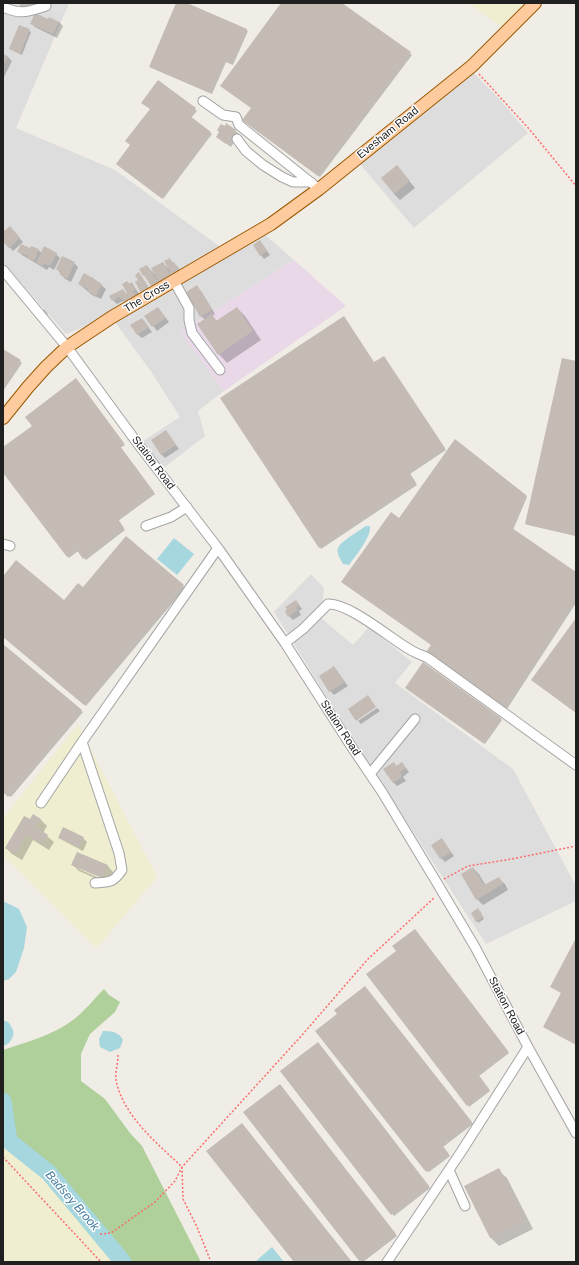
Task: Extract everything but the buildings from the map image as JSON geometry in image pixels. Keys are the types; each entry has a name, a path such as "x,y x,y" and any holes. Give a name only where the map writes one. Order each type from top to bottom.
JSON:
{"main road":[{"name":"Evesham Road","path":"228,248 271,224 315,186 472,66 535,3"},
{"name":"The Cross","path":"67,347 112,317 228,248"},
{"path":"3,418 46,367 67,347"}],"street":[{"path":"4,9 18,13 46,6"},
{"path":"204,101 223,115 236,117 239,125 315,186"},
{"path":"237,139 246,151 263,165 282,177 293,182 315,186"},
{"name":"Station Road","path":"3,270 67,347 138,444 218,548 284,643 382,792 475,947 576,1133"},
{"path":"174,281 189,308 189,320 192,333 220,370"},
{"path":"146,526 171,517 187,507"},
{"path":"41,802 218,548"},
{"path":"284,643 302,630 328,604 335,604 348,610 384,632 409,650 428,658 576,765"},
{"path":"370,774 415,719"},
{"path":"82,742 119,853 122,870 117,877 110,882 95,883"},
{"path":"387,1262 449,1170 528,1047"},
{"path":"449,1170 465,1206"}],"path":[{"path":"472,66 525,125 576,186"},
{"path":"100,1234 112,1233 155,1202 175,1181 182,1167 303,1034 367,960 439,887 468,866 576,846"},
{"path":"118,1055 116,1079 123,1102 138,1123 182,1167 182,1199 197,1227 211,1262"},
{"path":"3,1157 101,1262"}],"shaded area":[{"path":"3,3 69,3 16,128 115,170 223,249 111,316 66,334 3,262"},
{"path":"42,3 67,3 62,15 41,6"},
{"path":"473,72 501,101 528,133 414,228 360,164"},
{"path":"262,232 294,260 181,332 224,391 198,411 205,436 161,470 140,443 180,417 152,373 112,318"},
{"path":"294,260 346,306 224,391 180,332"},
{"path":"311,574 324,588 321,618 353,645 369,627 412,662 395,683 513,769 576,886 576,901 486,944 358,747 274,612"}],"green space":[{"path":"469,3 535,3 507,31"},
{"path":"78,724 157,877 96,949 3,856 3,818"},
{"path":"104,989 109,995 120,1002 115,1012 90,1034 81,1054 81,1081 105,1099 130,1133 142,1146 201,1262 123,1262 49,1173 9,1141 3,1101 3,1050 40,1038 57,1030 82,1013"},
{"path":"3,1101 9,1141 49,1173 123,1262 3,1262"}],"water":[{"path":"366,526 370,526 370,531 362,546 349,565 343,564 338,554 338,548 346,539"},
{"path":"174,538 194,554 177,575 157,559"},
{"path":"3,901 19,909 27,927 24,948 16,972 9,979 3,981"},
{"path":"103,1031 112,1032 119,1035 123,1040 120,1048 110,1052 100,1047 99,1039"},
{"path":"272,1247 284,1262 255,1262"}],"waterway":[{"name":"Badsey Brook","path":"3,1029 5,1033 3,1037"},
{"name":"Badsey Brook","path":"3,1101 9,1141 49,1173 123,1262"}]}
